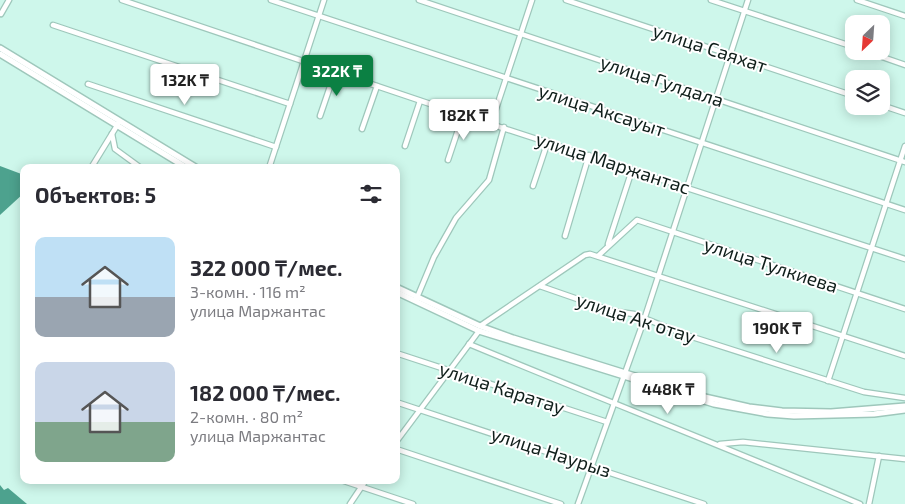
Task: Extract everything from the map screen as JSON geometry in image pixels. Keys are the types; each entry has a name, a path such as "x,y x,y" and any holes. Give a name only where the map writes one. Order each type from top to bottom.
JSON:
{"main road":[{"path":"0,48 119,122 181,164"},
{"path":"0,54 190,164"},
{"path":"400,289 417,300"},
{"path":"400,294 479,329 714,404 768,414 832,416 905,410"},
{"path":"625,375 706,398 769,410 831,412 905,406"}],"street":[{"path":"1,14 9,0"},
{"name":"улица Маржантас","path":"122,0 420,101 548,141 905,259"},
{"name":"улица Аксауыт","path":"271,0 905,210"},
{"path":"270,164 324,0"},
{"name":"улица Гулдала","path":"419,0 903,161"},
{"path":"491,124 532,0"},
{"name":"улица Саяхат","path":"566,0 845,93"},
{"path":"711,0 845,45"},
{"path":"578,504 644,320 748,0"},
{"path":"857,0 905,16"},
{"path":"54,25 290,104"},
{"path":"890,60 905,65"},
{"path":"320,116 335,72"},
{"path":"88,84 276,147"},
{"path":"362,129 377,86"},
{"path":"405,146 420,101"},
{"path":"890,108 905,113"},
{"path":"448,160 463,115"},
{"path":"93,164 119,122"},
{"path":"417,300 434,257 456,218 489,180 504,127"},
{"path":"112,134 115,149 136,164"},
{"path":"532,186 548,141"},
{"path":"828,381 886,204 903,161 905,146"},
{"path":"565,236 590,155"},
{"path":"598,256 608,246 632,170"},
{"name":"улица Тулкиева","path":"608,246 637,220 905,309"},
{"path":"400,436 479,329 585,255 590,254 905,356"},
{"name":"улица Ак отау","path":"540,286 612,311 634,314 644,320 828,381 864,392 905,398"},
{"path":"469,344 614,404 719,444 860,504"},
{"name":"улица Каратау","path":"400,354 607,422"},
{"name":"улица Наурыз","path":"400,403 704,504"},
{"path":"719,444 743,442 905,459"},
{"path":"400,450 561,504"},
{"path":"869,504 879,456"},
{"path":"352,484 413,504"},
{"path":"350,504 363,484"}],"shaded area":[{"path":"0,166 20,174 20,197 0,215"},
{"path":"0,485 4,490 8,488 27,504 0,504"}]}
